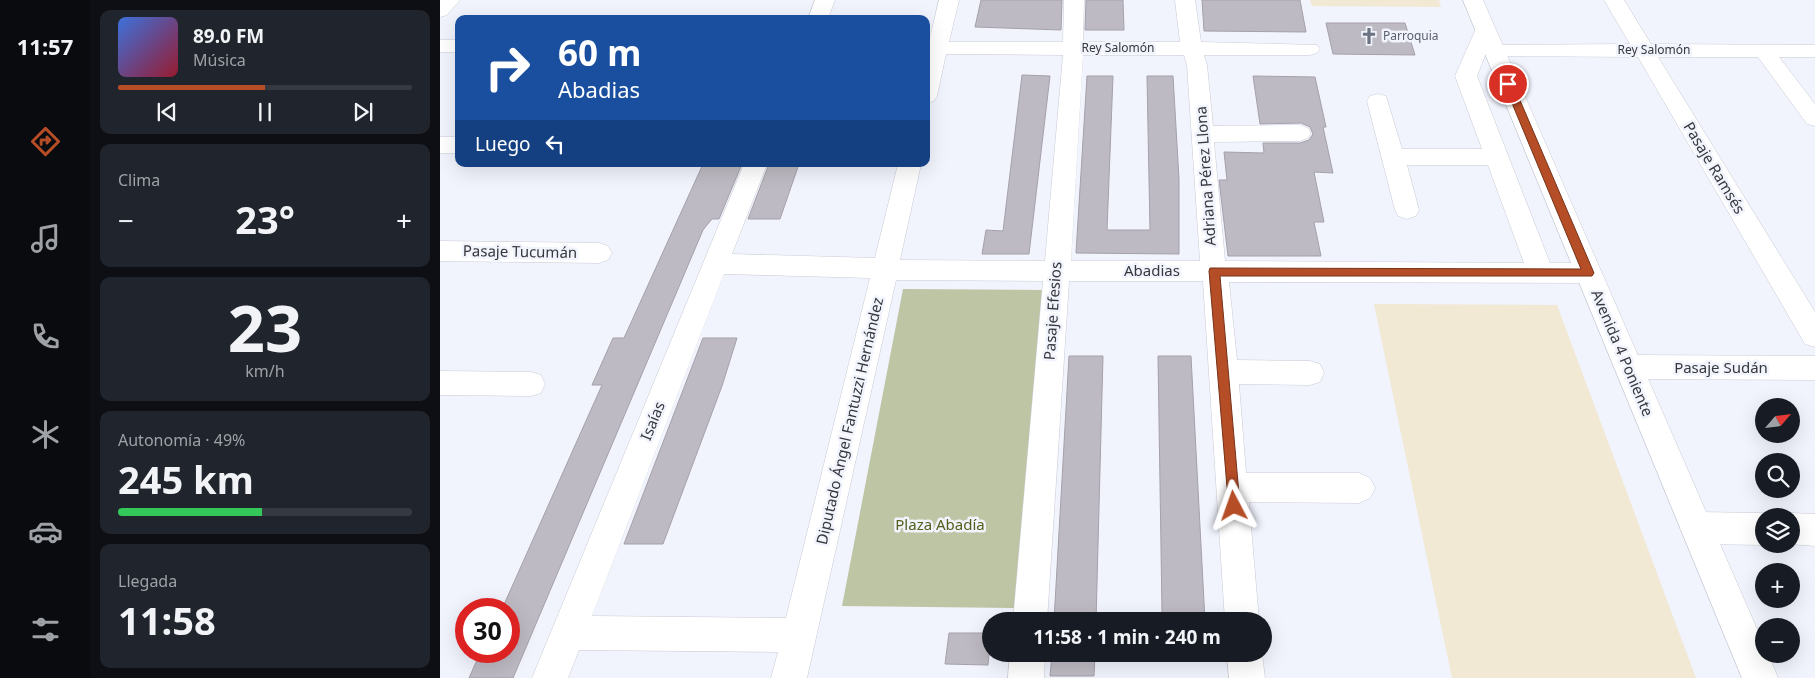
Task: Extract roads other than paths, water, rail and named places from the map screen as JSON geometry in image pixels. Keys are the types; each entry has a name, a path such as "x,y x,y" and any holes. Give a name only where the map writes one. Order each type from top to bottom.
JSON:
{"street":[{"path":"440,11 450,0"},
{"path":"819,15 825,0"},
{"path":"930,64 932,48 949,0"},
{"name":"Pasaje Efesios","path":"1031,612 1074,0"},
{"name":"Adriana Pérez Llona","path":"1185,0 1188,34 1197,65 1224,372 1241,612"},
{"name":"Avenida 4 Poniente","path":"1473,0 1760,678"},
{"name":"Pasaje Ramsés","path":"1614,0 1815,336"},
{"path":"1489,39 1466,76 1541,273"},
{"name":"Rey Salomón","path":"1489,39 1644,50 1815,51"},
{"path":"440,46 455,46"},
{"name":"Rey Salomón","path":"932,48 1310,49"},
{"path":"1764,50 1815,119"},
{"path":"1378,101 1407,210"},
{"path":"1202,134 1300,133"},
{"path":"440,145 455,145"},
{"path":"1393,157 1497,157"},
{"name":"Isaías","path":"550,678 755,167"},
{"name":"Diputado Ángel Fantuzzi Hernández","path":"789,678 909,167"},
{"name":"Pasaje Tucumán","path":"440,251 599,253"},
{"name":"Abadias","path":"715,264 865,267 885,270 1588,273"},
{"name":"Pasaje Sudán","path":"1628,367 1815,368"},
{"path":"1224,372 1310,372"},
{"path":"440,383 531,384"},
{"path":"1232,487 1359,488"},
{"path":"1696,528 1755,529"},
{"path":"1800,529 1815,530"},
{"path":"568,633 799,635"},
{"path":"1026,678 1027,662"},
{"path":"1246,662 1247,678"}],"place":[{"name":"Parroquia","path":"1369,36"}],"park label":[{"name":"Plaza Abadía","path":"940,525"}]}
